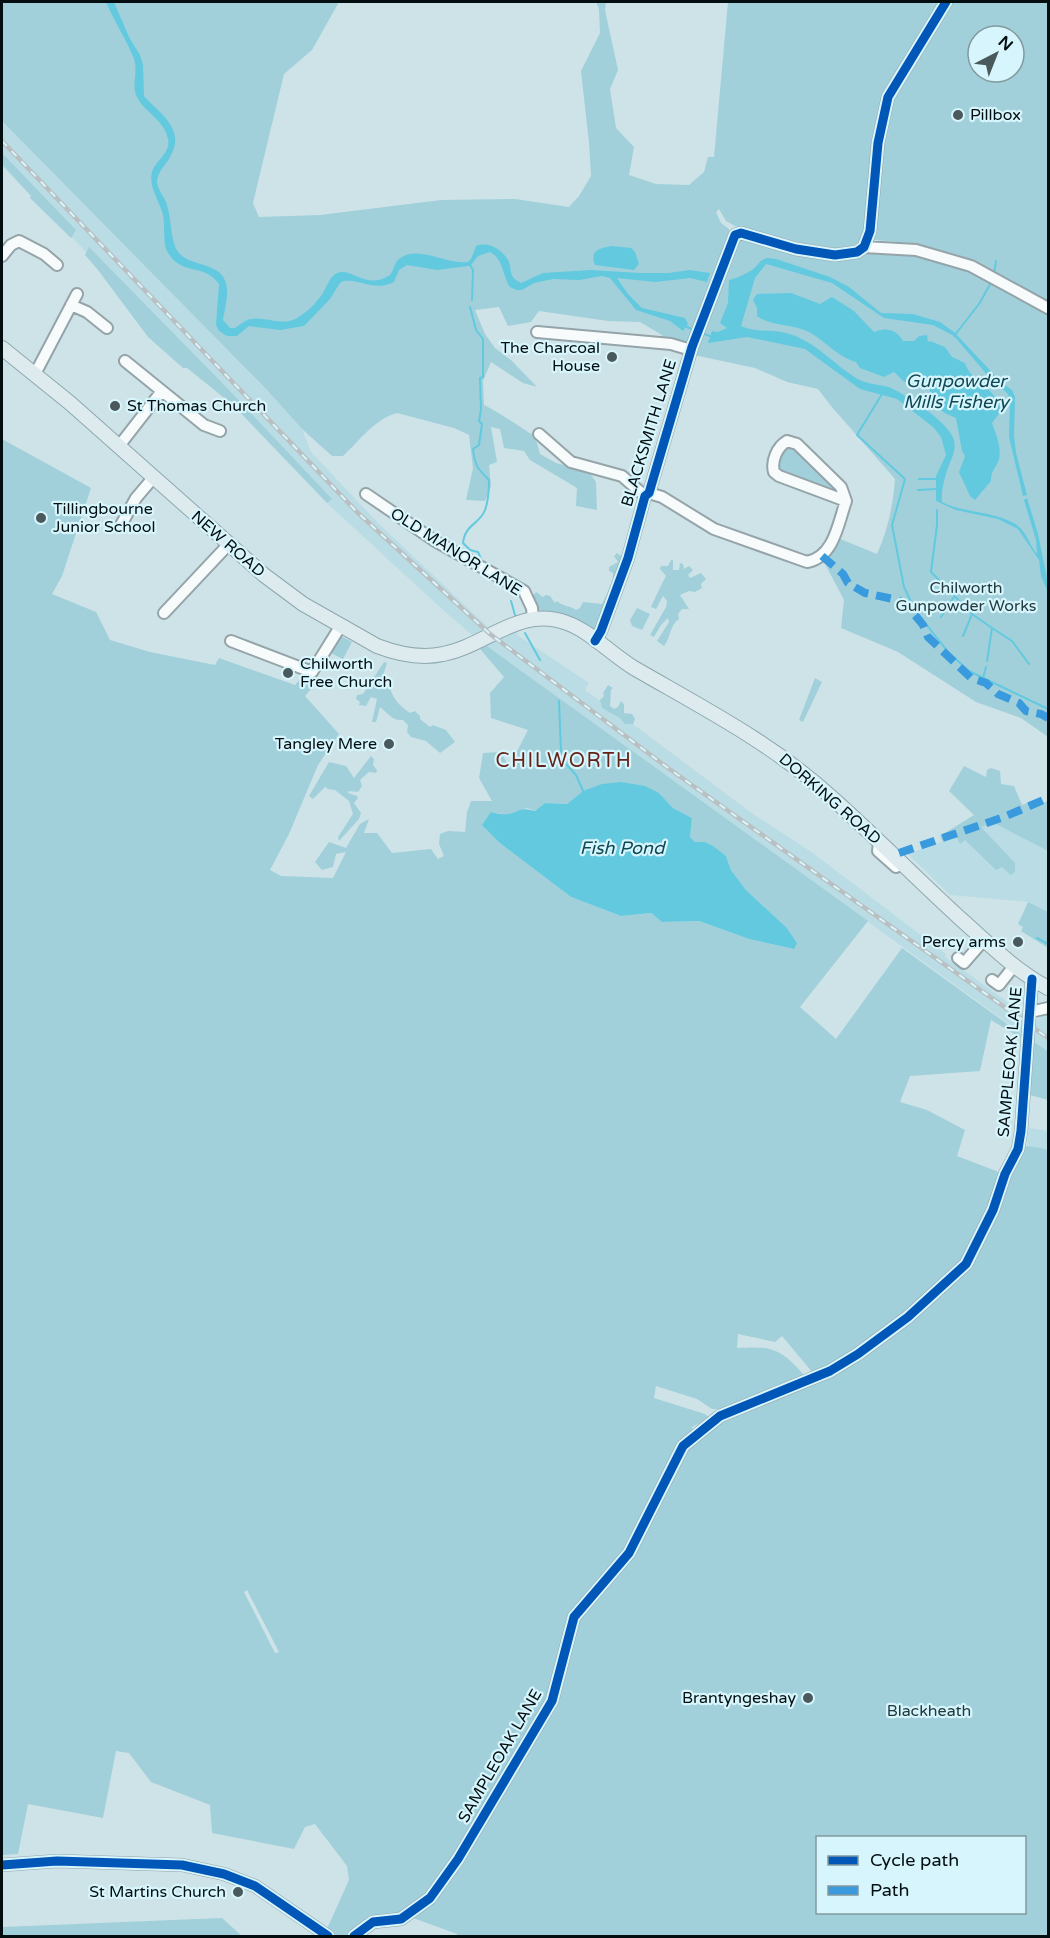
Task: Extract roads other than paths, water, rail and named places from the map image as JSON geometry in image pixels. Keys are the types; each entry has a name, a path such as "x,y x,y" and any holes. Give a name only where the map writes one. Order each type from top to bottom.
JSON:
{"main road":[{"name":"NEW ROAD","path":"2,348 119,446 228,545 303,604 340,627 389,651 417,656 445,654 464,648 490,634"},
{"name":"DORKING ROAD","path":"490,634 514,623 534,619 550,619 567,623 629,665 773,750 830,796 911,876 1014,966 1048,988"}],"street":[{"path":"945,2 888,96 878,143 870,231 864,247 916,250 971,266 1048,308"},
{"name":"BLACKSMITH LANE","path":"595,641 601,631 628,558 691,350 735,235 741,233 796,249 835,255 857,252 864,247"},
{"path":"2,256 18,237 44,254 57,266"},
{"path":"35,374 74,299 107,328"},
{"path":"537,332 671,344 691,350"},
{"path":"125,361 204,425 220,431"},
{"path":"119,446 161,392"},
{"path":"539,434 571,462 622,476 647,495 662,497 714,529 807,562 816,560 828,549 846,501 841,487 797,444 787,441 783,444 773,463 774,472 779,476 846,501"},
{"path":"121,525 136,498 153,478"},
{"name":"OLD MANOR LANE","path":"366,494 435,541 524,591 532,608 534,619"},
{"path":"164,613 228,545"},
{"path":"231,641 312,672 340,627"},
{"path":"911,876 933,901"},
{"path":"964,962 984,940"},
{"path":"1000,986 1014,966"},
{"name":"SAMPLEOAK LANE","path":"354,1936 373,1922 401,1919 430,1898 458,1858 552,1701 574,1617 629,1553 683,1446 720,1416 830,1371 858,1354 908,1317 966,1264 993,1210 1005,1174 1018,1149 1032,979"},
{"path":"1030,1012 1048,1008"},
{"path":"2,1865 57,1861 161,1864 182,1865 224,1874 255,1886 328,1936"}],"water":[{"path":"106,2 114,2 129,37 140,55 143,65 144,96 169,122 173,130 174,147 157,181 168,207 174,243 184,257 208,266 222,275 227,292 223,320 230,328 257,318 286,322 297,318 316,302 337,273 348,273 374,281 390,275 397,261 406,255 423,254 451,261 468,262 476,246 481,245 491,246 503,254 509,262 511,274 521,283 543,273 591,270 669,273 689,270 710,273 707,282 690,278 655,282 617,278 642,308 685,318 688,324 683,331 670,321 636,310 610,278 602,276 579,280 553,279 516,290 510,287 498,259 490,252 478,256 468,266 437,270 407,265 399,270 394,282 387,285 374,286 343,281 330,299 304,326 280,330 249,326 237,336 227,336 219,331 216,325 219,284 206,273 179,264 167,251 163,215 151,177 167,148 168,139 162,126 136,95 134,59"},
{"path":"612,246 631,248 635,252 639,264 634,270 595,265 593,256 595,253"},
{"path":"767,258 830,277 849,287 881,313 913,314 940,322 954,332 1002,383 1012,390 1015,397 1016,453 1027,495 1023,496 1009,437 1008,394 989,377 954,336 933,325 884,318 832,283 766,264 755,278 741,326 796,336 814,346 856,378 890,388 929,412 945,426 955,444 944,482 942,502 1006,519 1022,530 1037,554 1036,540 1024,500 1027,498 1038,534 1048,592 1041,576 1039,560 1018,529 998,519 956,510 936,501 936,476 946,455 941,437 933,427 897,399 860,389 805,349 747,337 708,343 712,331 718,332 727,328 720,323 728,303 729,280 752,270"},
{"name":"Gunpowder Mills Fishery","path":"791,293 820,304 832,297 854,311 874,332 890,330 903,341 914,341 919,336 927,335 928,342 945,347 952,357 965,363 972,374 994,395 1001,411 992,423 1000,453 991,481 975,500 970,496 959,472 965,456 956,418 937,407 929,387 923,384 910,385 894,372 884,377 860,368 856,362 849,360 807,331 769,322 757,316 757,308 753,300 757,294"},
{"name":"Fish Pond","path":"621,782 645,786 659,793 673,808 692,818 690,837 695,842 705,842 713,846 726,856 731,870 746,890 786,927 797,943 794,949 749,939 699,921 662,922 651,913 621,916 571,897 501,844 482,825 491,812 505,814 522,809 535,811 545,803 567,804 583,791 602,784"}],"waterway":[{"path":"994,273 996,261"},
{"path":"470,265 473,270 472,300"},
{"path":"954,336 979,304 992,281"},
{"path":"470,307 476,330 483,339 483,377 480,378 479,421 482,424 479,445 473,449 477,466 489,483 488,499 483,515 467,532 463,543 470,550 478,552 481,559"},
{"path":"685,326 696,331"},
{"path":"701,333 713,337"},
{"path":"882,394 857,435 905,479 892,525 904,587 915,610 948,652 969,671 1048,709"},
{"path":"919,479 937,479"},
{"path":"918,490 936,489"},
{"path":"937,510 931,572 972,614 992,628 987,661"},
{"path":"941,617 954,597"},
{"path":"511,601 515,615"},
{"path":"963,636 972,614"},
{"path":"992,628 1012,641 1029,664"},
{"path":"525,633 540,660"},
{"path":"983,678 986,667"},
{"path":"559,701 561,752 565,763 576,775 583,791"},
{"path":"1037,938 1048,944"}],"railway":[{"path":"2,141 357,512 490,634 668,768 1048,1038"}],"place":[{"name":"Pillbox","path":"958,115"},
{"name":"The Charcoal House","path":"612,357"},
{"name":"St Thomas Church","path":"115,406"},
{"name":"Tillingbourne Junior School","path":"41,518"},
{"name":"Chilworth Free Church","path":"288,673"},
{"name":"Tangley Mere","path":"389,744"},
{"name":"Percy arms","path":"1018,942"},
{"name":"Brantyngeshay","path":"808,1698"},
{"name":"St Martins Church","path":"238,1892"}],"district":[{"name":"CHILWORTH","path":"564,761"}],"park label":[{"name":"Chilworth Gunpowder Works","path":"966,597"},
{"name":"Blackheath","path":"929,1711"}]}
